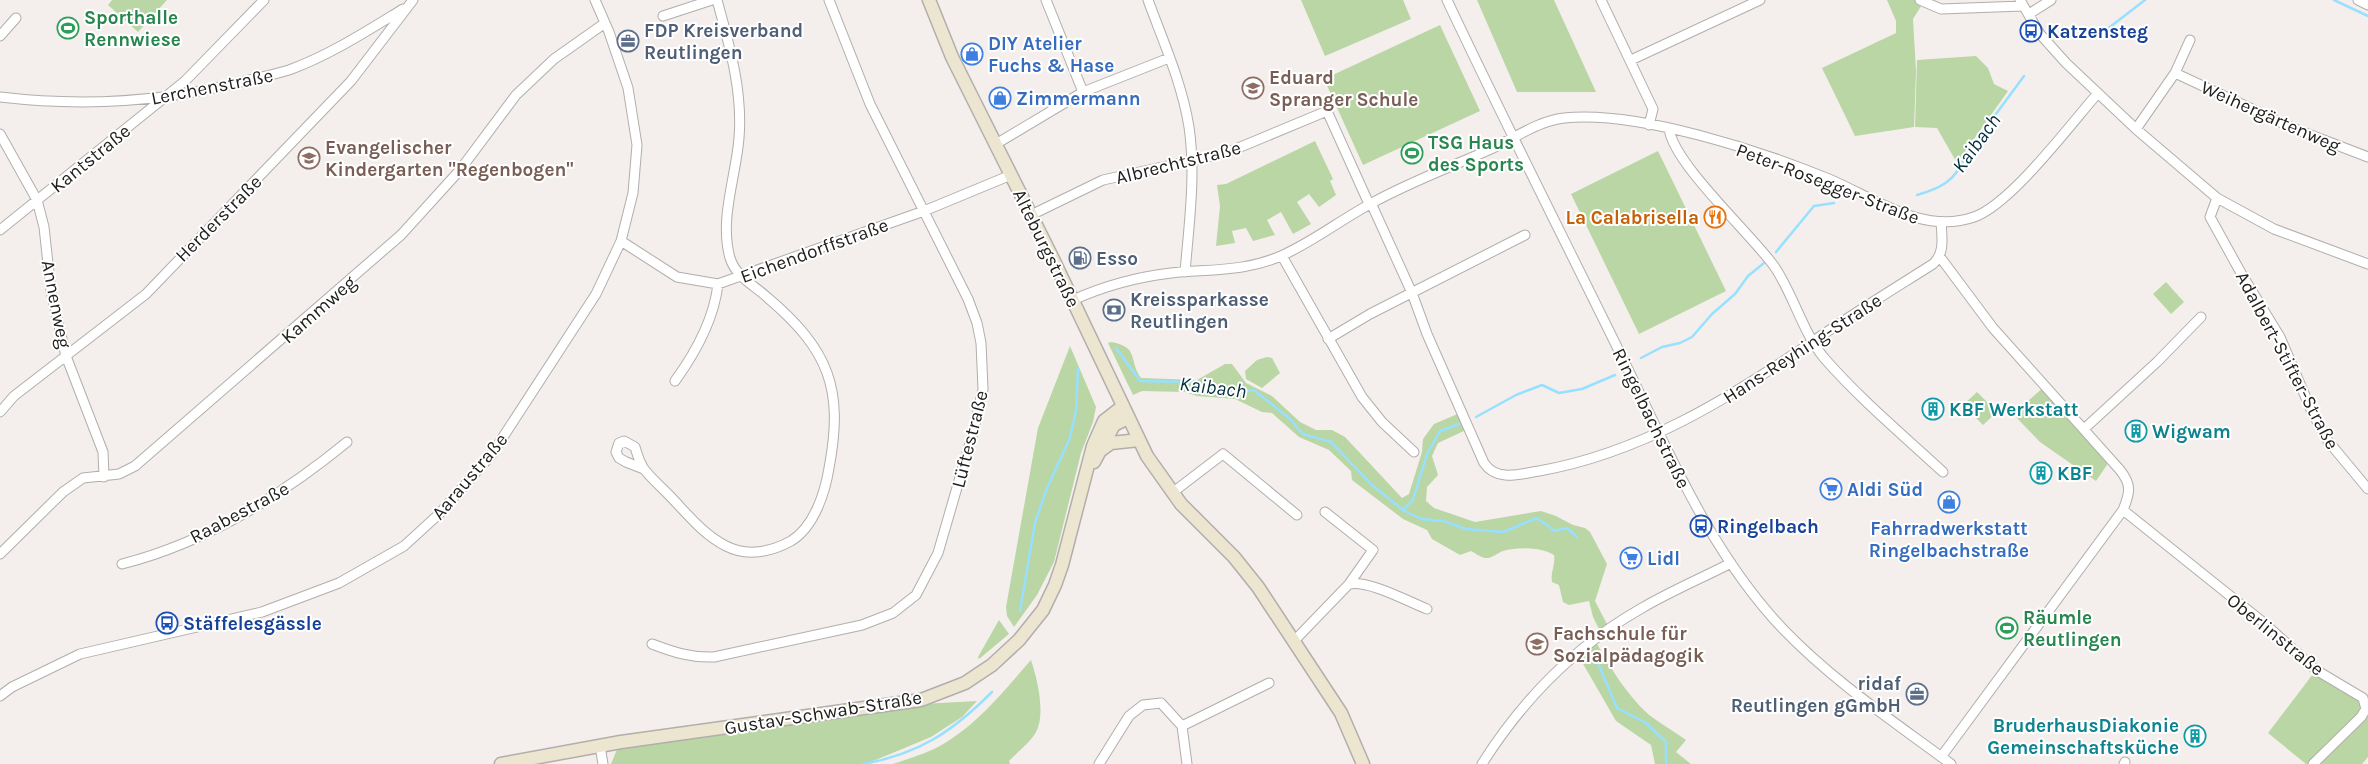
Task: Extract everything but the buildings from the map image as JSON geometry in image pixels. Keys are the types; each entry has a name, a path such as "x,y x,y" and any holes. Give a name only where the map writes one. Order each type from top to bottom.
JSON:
{"street":[{"name":"Kantstraße","path":"0,230 165,98 205,62 264,0"},
{"name":"Aaraustraße","path":"0,696 12,687 80,654 262,612 330,586 404,546 439,514 492,454 596,294 621,241 633,193 637,146 628,88 595,0"},
{"path":"664,16 712,0"},
{"path":"644,468 712,539 732,549 756,552 776,548 793,539 808,524 821,498 828,476 834,434 834,410 830,384 822,358 799,326 768,297 741,276 731,259 726,234 740,136 738,87 728,41 716,0"},
{"name":"Lüftestraße","path":"652,644 677,654 697,658 714,657 862,625 893,612 916,595 938,552 974,430 983,389 983,366 977,322 968,298 870,104 829,0"},
{"name":"Alteburgstraße","path":"929,0 952,57 1153,466 1172,493 1244,569 1341,713 1363,764"},
{"path":"1046,0 1083,92"},
{"path":"1148,0 1186,112 1192,161 1185,272"},
{"path":"1601,0 1653,109 1649,125"},
{"path":"1631,60 1760,0"},
{"path":"1920,0 1941,9 2022,3 2040,34 2098,93 2136,130 2217,198 2274,229 2368,264"},
{"path":"2029,14 2051,0"},
{"path":"2358,0 2368,5"},
{"name":"Ringelbachstraße","path":"1445,1 1692,500 1731,563 1782,628 1809,655 1850,689 1950,764"},
{"name":"Lerchenstraße","path":"0,97 87,101 165,98 216,89 289,70 347,43 410,3"},
{"name":"Herderstraße","path":"0,412 14,396 146,294 351,81 410,3"},
{"path":"0,36 16,18"},
{"name":"Kammweg","path":"0,554 63,492 83,478 120,474 136,466 401,235 460,170 516,95 554,59 605,23"},
{"path":"2136,130 2175,73 2190,40"},
{"path":"996,144 1083,92 1169,58"},
{"name":"Weihergärtenweg","path":"2175,73 2295,129 2368,157"},
{"name":"Peter-Rosegger-Straße","path":"1073,300 1112,284 1185,272 1236,269 1282,256 1370,204 1417,180 1541,124 1561,118 1614,119 1669,129 1829,179 1892,209 1928,221 1941,222 1975,217 2007,197 2098,93"},
{"name":"Albrechtstraße","path":"1031,215 1103,180 1192,161 1247,146 1327,111"},
{"name":"Hans-Reyhing-Straße","path":"1327,111 1412,293 1427,334 1479,453 1492,472 1498,475 1512,475 1561,467 1614,452 1660,433 1728,396 1933,264 1940,257"},
{"path":"1669,129 1670,138 1677,150 1775,268 1813,342 1839,373 1943,472"},
{"name":"Annenweg","path":"0,134 37,200 44,227 51,291 66,356 103,452 104,477"},
{"name":"Eichendorffstraße","path":"621,241 676,277 718,284 924,211 1011,175"},
{"name":"Adalbert-Stifter-Straße","path":"2217,198 2210,217 2280,337 2312,412 2328,441 2368,489"},
{"path":"1941,222 1940,257 1993,328 2128,480 2129,496 2123,510 1941,757"},
{"path":"1328,339 1525,235"},
{"path":"1282,256 1328,339 1371,410 1414,452"},
{"path":"675,381 697,347 708,325 716,300 718,284"},
{"path":"2084,429 2157,362 2201,317"},
{"name":"Gustav-Schwab-Straße","path":"1082,484 1114,425 1125,412"},
{"name":"Gustav-Schwab-Straße","path":"501,764 600,746 921,700 965,683 992,665 1019,640 1043,610 1062,565 1087,462 1100,426 1109,415 1125,412"},
{"path":"1100,451 1111,443 1139,440"},
{"name":"Raabestraße","path":"122,564 142,559 202,536 276,495 306,475 347,442"},
{"path":"1172,493 1223,454 1297,515"},
{"name":"Oberlinstraße","path":"2123,510 2264,623 2316,670 2363,698 2366,709 2361,717 2313,764"},
{"path":"1294,641 1349,584 1374,550 1325,512"},
{"path":"1482,764 1528,701 1577,652 1642,608 1731,563"},
{"path":"1349,584 1355,583 1383,591 1427,609"},
{"path":"1182,726 1269,683"},
{"path":"1099,764 1128,716 1143,705 1161,703 1182,726 1187,764"},
{"path":"600,746 602,764"}],"green space":[{"path":"112,0 167,0 138,32 108,5"},
{"path":"1301,0 1403,0 1411,19 1325,56"},
{"path":"1477,0 1554,0 1596,92 1517,92"},
{"path":"1887,0 1920,0 1923,3 1913,19 1916,71 1914,127 1855,136 1822,68 1896,33 1896,21"},
{"path":"1440,25 1480,111 1363,165 1324,79"},
{"path":"1976,56 1988,68 1994,84 2008,91 1957,163 1937,128 1915,127 1917,60"},
{"path":"1315,141 1333,179 1330,181 1336,195 1319,207 1309,194 1297,202 1311,224 1293,234 1281,212 1267,220 1275,235 1253,241 1246,228 1232,231 1235,243 1216,246 1220,206 1217,185 1226,184"},
{"path":"1658,151 1726,291 1639,334 1571,194"},
{"path":"2166,282 2184,302 2171,314 2153,294"},
{"path":"1108,343 1120,344 1130,351 1141,378 1197,380 1225,364 1232,364 1246,383 1272,396 1300,422 1316,430 1332,430 1345,437 1402,498 1409,494 1422,452 1423,439 1434,424 1460,413 1466,430 1438,443 1432,456 1438,475 1427,487 1426,501 1434,508 1475,522 1541,511 1573,525 1585,528 1590,532 1607,564 1595,601 1609,628 1601,633 1593,617 1589,601 1569,605 1563,602 1559,585 1552,582 1554,555 1542,550 1522,548 1503,551 1488,558 1481,557 1471,551 1460,555 1432,539 1427,530 1403,519 1352,480 1351,471 1329,450 1299,437 1272,413 1262,412 1235,399 1197,396 1185,392 1142,391 1133,395"},
{"path":"1070,346 1096,407 1093,422 1081,453 1054,562 1037,595 1014,627 1007,616 1006,607 1038,428"},
{"path":"1267,357 1272,358 1280,373 1262,388 1246,379 1245,371 1257,360"},
{"path":"2045,386 2111,459 2096,481 2040,442 2013,414"},
{"path":"1977,392 1997,412 1983,425 1963,405"},
{"path":"999,620 1009,634 979,659 978,657"},
{"path":"1596,642 1619,680 1640,706 1652,717 1686,740 1676,752 1691,764 1655,764 1651,745 1616,721 1578,655"},
{"path":"1031,660 1040,696 1039,724 1030,740 1009,761 1010,764 893,764 934,749 962,731 987,709"},
{"path":"2316,670 2363,698 2368,711 2368,757 2362,764 2306,764 2268,733"},
{"path":"977,701 962,717 931,737 866,764 611,764 618,747 922,704"}],"waterway":[{"name":"Kaibach","path":"2106,30 2145,0"},
{"name":"Kaibach","path":"2334,0 2368,16"},
{"name":"Kaibach","path":"1917,195 1947,182 1957,172 1965,156 2024,76"},
{"name":"Kaibach","path":"1776,252 1814,206 1834,203"},
{"name":"Kaibach","path":"1641,358 1662,347 1680,343 1692,337 1712,314 1735,294 1748,276 1764,263"},
{"name":"Kaibach","path":"1116,348 1140,381 1185,382 1255,391 1289,418 1303,434 1331,442 1372,485 1403,510 1421,519 1443,521 1466,529 1503,532 1537,518 1555,531 1567,528 1577,537"},
{"name":"Kaibach","path":"1020,611 1035,523 1047,488 1070,438 1076,410 1078,369"},
{"name":"Kaibach","path":"1476,417 1516,395 1542,385 1559,393 1582,389 1615,375"},
{"name":"Kaibach","path":"1403,510 1413,500 1427,454 1440,431 1459,424"},
{"path":"1595,656 1617,708 1646,723 1666,742 1666,764"},
{"name":"Kaibach","path":"863,764 901,754 934,739 963,719 992,692"}],"place":[{"name":"Sporthalle Rennwiese","path":"68,28"},
{"name":"Katzensteg","path":"2031,31"},
{"name":"FDP Kreisverband Reutlingen","path":"628,41"},
{"name":"DIY Atelier Fuchs & Hase","path":"972,54"},
{"name":"Eduard Spranger Schule","path":"1253,88"},
{"name":"Zimmermann","path":"1000,98"},
{"name":"TSG Haus des Sports","path":"1412,153"},
{"name":"Evangelischer Kindergarten \"Regenbogen\"","path":"309,158"},
{"name":"La Calabrisella","path":"1715,217"},
{"name":"Esso","path":"1080,258"},
{"name":"Kreissparkasse Reutlingen","path":"1114,310"},
{"name":"KBF Werkstatt","path":"1933,409"},
{"name":"Wigwam","path":"2136,431"},
{"name":"KBF","path":"2041,473"},
{"name":"Aldi Süd","path":"1831,489"},
{"name":"Fahrradwerkstatt Ringelbachstraße","path":"1949,502"},
{"name":"Ringelbach","path":"1701,526"},
{"name":"Lidl","path":"1631,558"},
{"name":"Stäffelesgässle","path":"167,623"},
{"name":"Räumle Reutlingen","path":"2007,628"},
{"name":"Fachschule für Sozialpädagogik","path":"1537,644"},
{"name":"ridaf Reutlingen gGmbH","path":"1917,694"},
{"name":"BruderhausDiakonie Gemeinschaftsküche","path":"2195,736"}]}
